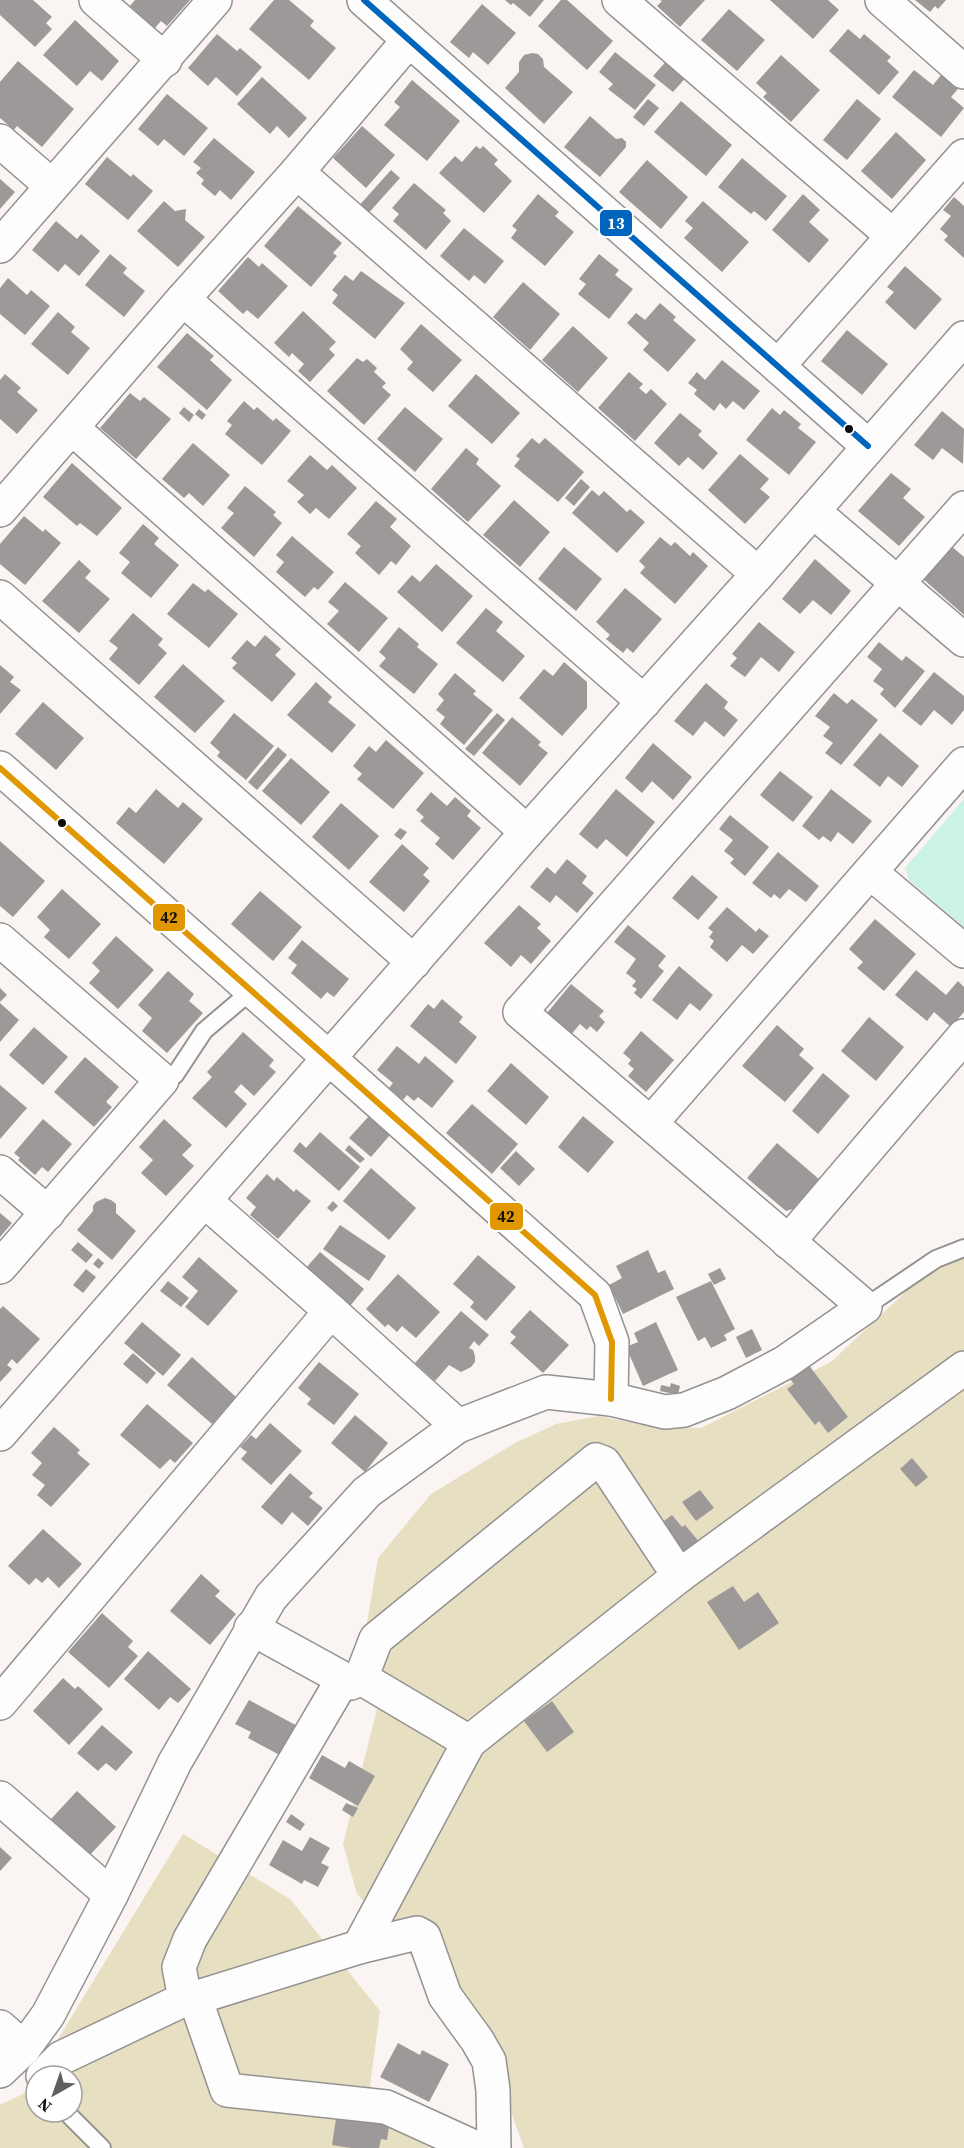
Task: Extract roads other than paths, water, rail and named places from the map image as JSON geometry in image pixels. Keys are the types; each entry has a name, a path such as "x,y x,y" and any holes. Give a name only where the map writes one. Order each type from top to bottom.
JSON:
{"street":[{"path":"96,0 165,60"},
{"path":"0,246 165,60 215,0"},
{"path":"364,0 868,446"},
{"path":"619,0 893,236"},
{"path":"882,0 964,72"},
{"path":"0,510 183,299 297,172 409,40"},
{"path":"0,141 52,186"},
{"path":"778,366 964,156"},
{"path":"297,172 758,574"},
{"path":"183,299 644,702"},
{"path":"0,1434 527,832 758,574 964,338"},
{"path":"72,428 527,832"},
{"path":"24,2078 0,2071 12,2038 48,2015 111,1895 175,1762 251,1628 271,1597 367,1492 458,1426 546,1392 611,1399 665,1412 684,1410 727,1393 784,1363 864,1306 520,1012 964,508"},
{"path":"813,511 964,640"},
{"path":"0,597 414,962"},
{"path":"651,1123 964,764"},
{"path":"0,768 595,1295 612,1342 611,1399"},
{"path":"870,872 964,951"},
{"path":"0,939 162,1080 0,1267"},
{"path":"788,1242 964,1036"},
{"path":"0,1172 48,1213"},
{"path":"205,1201 458,1426"},
{"path":"0,1702 331,1311"},
{"path":"360,1947 469,1742 679,1576 964,1368"},
{"path":"476,2148 386,2107 227,2090 179,1967 190,1939 376,1639 596,1460 604,1463 679,1576"},
{"path":"251,1628 352,1678 469,1742"},
{"path":"0,1798 111,1895"},
{"path":"55,2064 61,2058 190,1998 360,1947 417,1933 424,1937 445,1996 477,2040 489,2061 493,2090 494,2148"}],"lane":[{"path":"162,1080 175,1075 204,1031 251,991"},
{"path":"864,1306 936,1259 964,1248"},
{"path":"78,2124 102,2148"}]}
